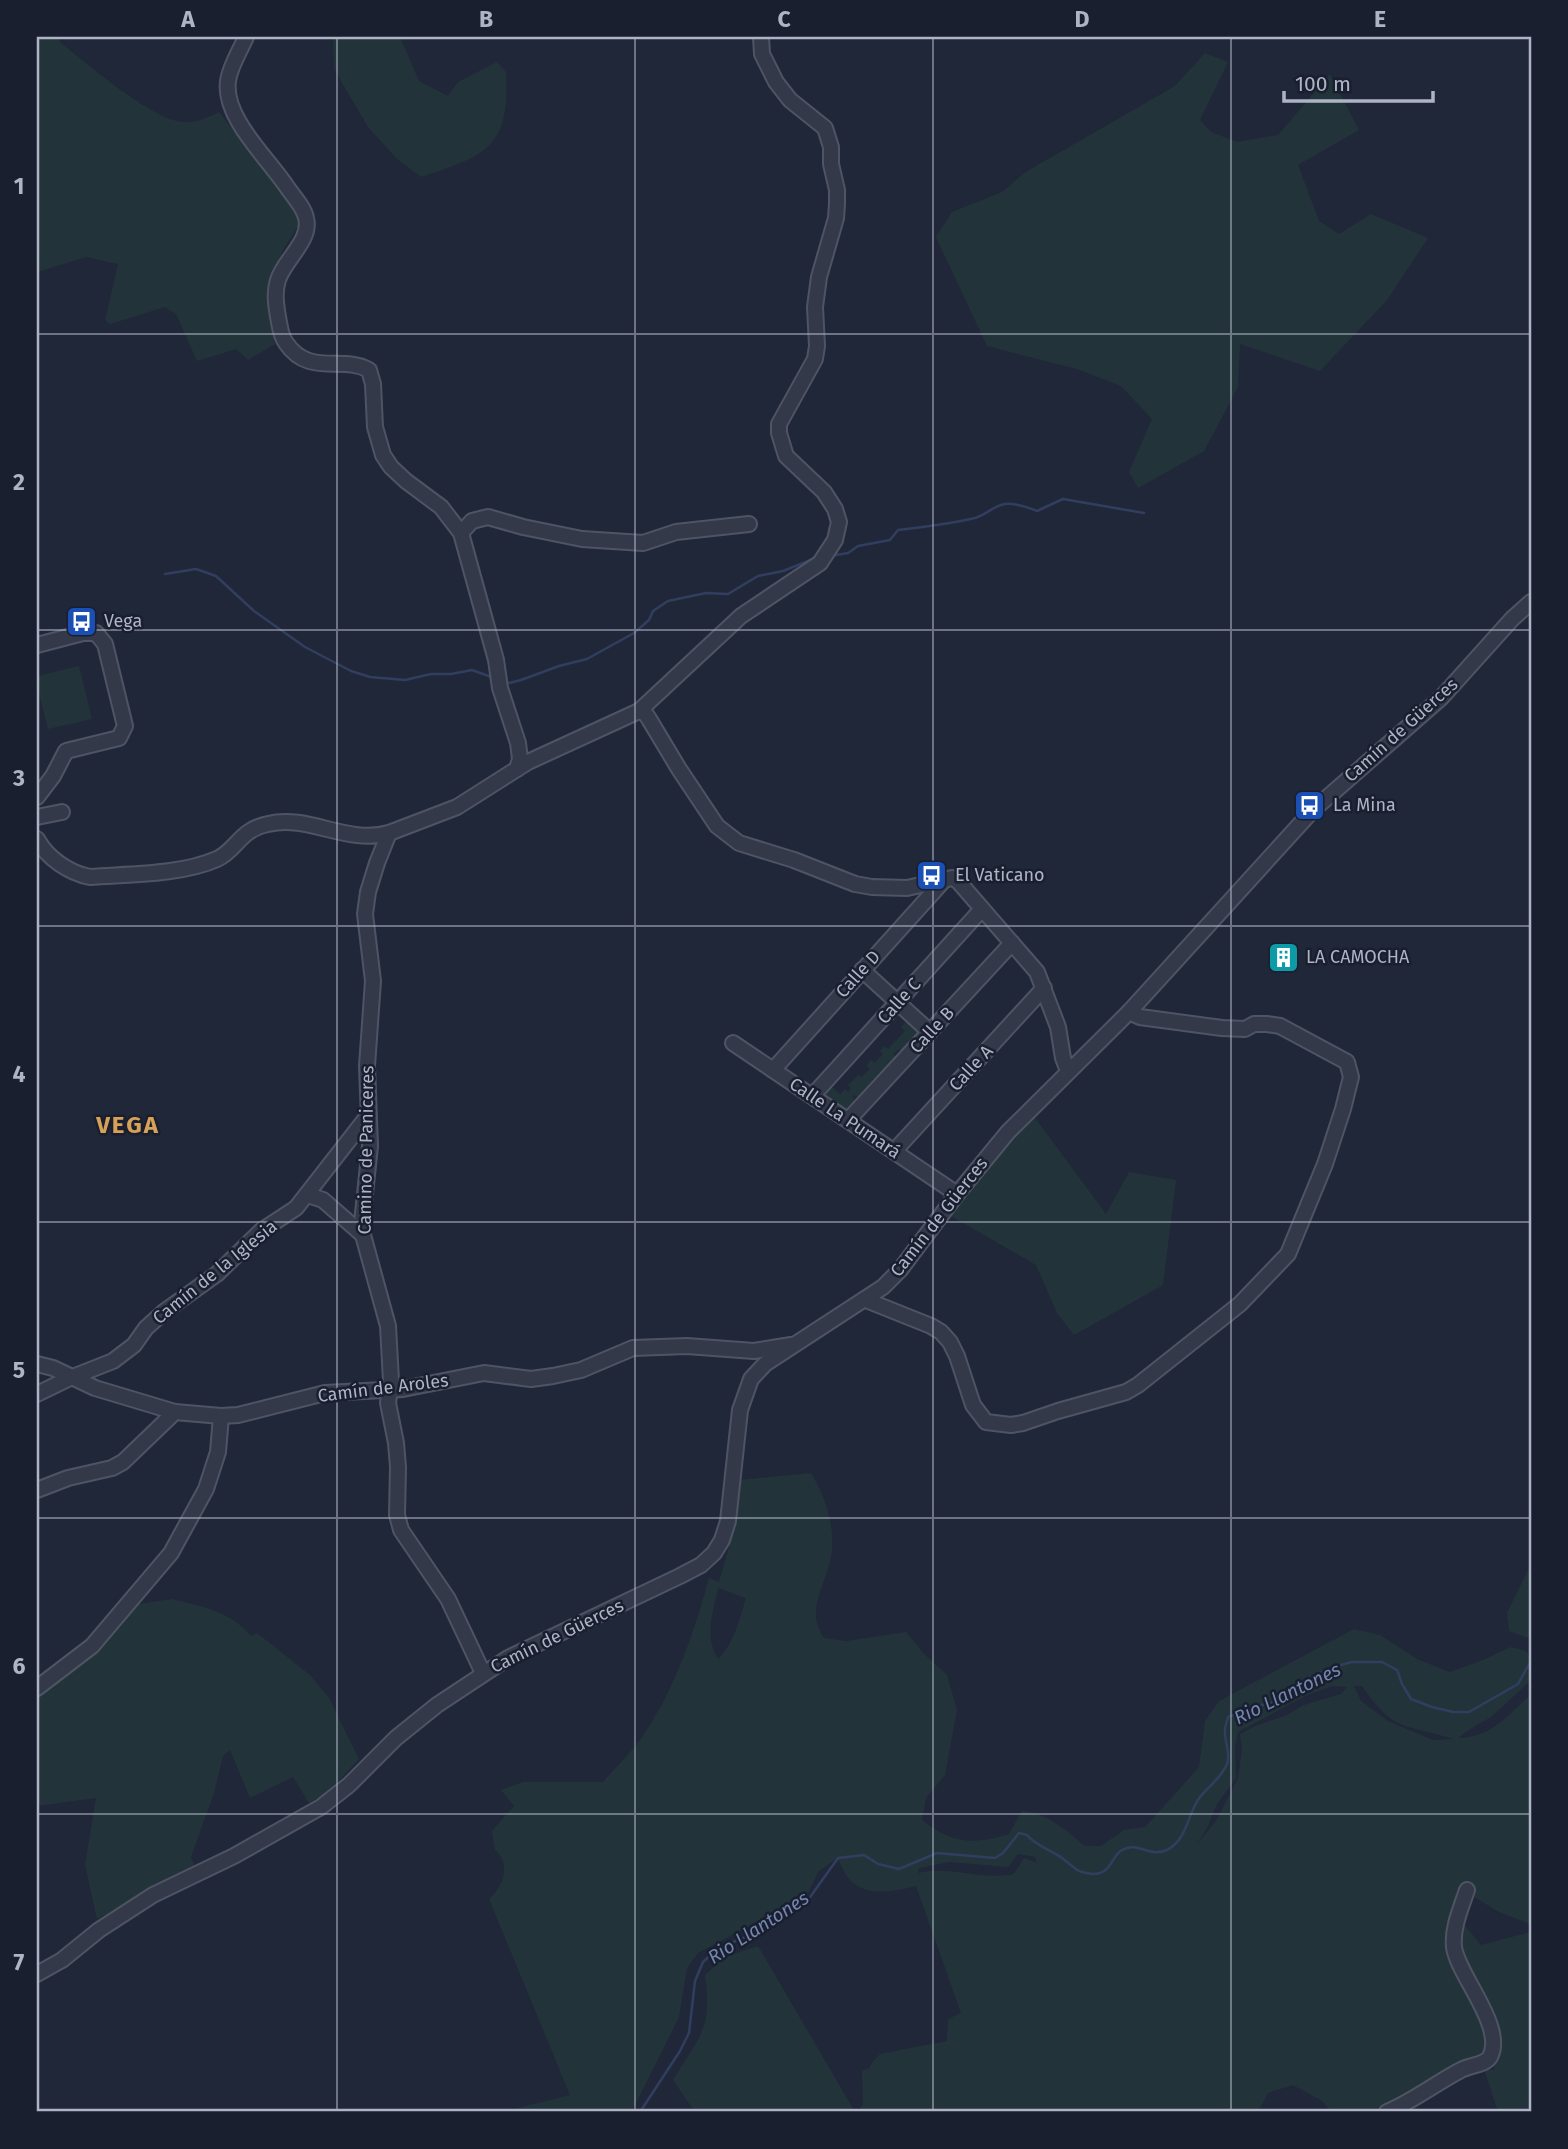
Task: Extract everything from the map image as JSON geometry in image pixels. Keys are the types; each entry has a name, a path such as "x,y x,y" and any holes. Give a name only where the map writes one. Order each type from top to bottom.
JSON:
{"street":[{"path":"246,37 229,78 232,109 241,126 274,167 306,217 306,233 283,268 276,288 281,333 286,344 308,361 329,366 353,365 369,370 373,384 375,427 383,455 406,481 441,506 461,533 500,688 518,743 520,759 517,769"},
{"path":"37,839 52,858 77,874 90,877 174,870 211,861 221,858 241,836 268,824 300,823 336,833 363,836 389,833 471,799 517,769 639,711 741,616 825,557 838,532 839,522 835,509 824,492 786,456 780,442 779,424 815,359 818,287 836,218 837,190 831,164 831,147 825,128 782,91 762,54 761,37"},
{"path":"461,533 472,521 488,517 582,539 643,542 676,532 749,524"},
{"name":"Camín de Güerces","path":"37,1973 62,1960 99,1930 153,1895 234,1856 321,1807 349,1785 404,1732 483,1672 680,1576 714,1553 722,1540 728,1521 740,1410 751,1379 765,1364 866,1300 900,1270 1008,1132 1129,1012 1185,947 1312,810 1441,698 1512,619 1531,602"},
{"path":"37,645 83,633 96,633 105,644 125,726 119,738 66,751 53,776 37,797"},
{"path":"639,711 645,713 717,827 739,843 794,860 855,884 872,887 907,888 952,878 958,881 1037,972 1058,1027 1063,1058 1068,1070"},
{"path":"37,817 62,812"},
{"name":"Camino de Paniceres","path":"389,833 374,873 365,914 373,982 366,1066 370,1146 363,1235 388,1326 388,1403 398,1467 397,1515 401,1530 448,1600 483,1672"},
{"name":"Calle D","path":"773,1070 945,880"},
{"name":"Calle C","path":"815,1093 982,909"},
{"name":"Calle B","path":"852,1116 1012,943"},
{"path":"862,970 930,1032"},
{"name":"Calle A","path":"898,1147 1044,988"},
{"path":"866,1300 941,1332 957,1356 978,1413 986,1422 1011,1425 1115,1396 1138,1385 1240,1304 1288,1254 1325,1164 1351,1077 1347,1062 1280,1026 1254,1024 1245,1029 1222,1028 1140,1017 1129,1012"},
{"name":"Calle La Pumará","path":"733,1043 957,1194"},
{"name":"Camín de la Iglesia","path":"37,1394 113,1361 134,1345 146,1328 165,1311 217,1274 261,1231 286,1217 308,1195 368,1117"},
{"path":"308,1195 323,1200 363,1235"},
{"name":"Camín de Aroles","path":"37,1364 53,1368 95,1388 174,1412 221,1416 325,1393 390,1390 484,1373 531,1379 553,1376 581,1370 633,1348 687,1346 754,1351 793,1345"},
{"path":"734,1350 743,1358 751,1379"},
{"path":"37,1490 68,1478 112,1468 123,1462 174,1412"},
{"path":"37,1688 92,1646 171,1553 206,1489 218,1452 221,1416"},
{"path":"1387,2112 1462,2069 1486,2062 1492,2054 1488,2020 1454,1947 1456,1923 1467,1890"}],"shaded area":[{"path":"37,37 58,37 60,42 102,76 154,112 170,119 192,122 219,112 244,144 285,184 299,225 283,250 268,291 275,344 248,360 236,349 197,361 176,314 165,307 110,324 105,320 118,264 86,257 37,272"},
{"path":"333,37 400,37 419,81 448,96 458,82 497,62 506,72 504,117 498,133 490,145 478,154 421,177 397,159 368,127 334,69"},
{"path":"1205,53 1228,62 1200,120 1211,132 1237,142 1278,135 1330,74 1359,130 1298,165 1319,221 1339,234 1371,214 1428,238 1387,300 1320,371 1240,344 1238,387 1204,451 1138,488 1129,472 1152,419 1121,386 1077,369 987,346 936,237 952,212 1002,192 1024,173 1175,86"},
{"path":"79,666 92,719 48,729 37,676"},
{"path":"900,1012 923,1034 916,1040 913,1037 908,1043 911,1046 904,1054 899,1049 893,1054 901,1057 888,1072 884,1069 882,1072 885,1075 864,1098 861,1095 858,1098 852,1096 859,1104 846,1117 820,1100 832,1087 840,1094 845,1089 848,1092 851,1088 848,1085 858,1075 862,1077 870,1069 866,1066 871,1060 875,1063 883,1054 880,1051 884,1046 888,1049 905,1031 901,1027 906,1022 898,1014"},
{"path":"1033,1115 1106,1214 1129,1172 1176,1180 1163,1285 1074,1335 1057,1313 1036,1265 951,1216 990,1163"},
{"path":"811,1473 816,1482 828,1510 832,1529 830,1561 819,1595 816,1616 824,1638 846,1641 906,1632 924,1654 947,1675 957,1710 945,1775 926,1798 922,1820 953,1838 974,1841 1009,1834 1022,1811 1048,1819 1085,1846 1101,1846 1124,1830 1145,1827 1199,1767 1205,1721 1219,1701 1354,1629 1380,1635 1419,1660 1450,1672 1511,1647 1526,1651 1531,1658 1531,1680 1491,1717 1458,1738 1490,1730 1531,1694 1531,1924 1499,1912 1463,1890 1463,1923 1481,1945 1531,1932 1531,2112 1498,2112 1484,2069 1494,2070 1495,2050 1464,2059 1405,2097 1371,2112 1331,2112 1322,2101 1293,2085 1268,2093 1258,2112 856,2112 863,2105 862,2071 870,2068 880,2054 947,2041 948,2019 961,2013 916,1886 892,1891 868,1890 851,1881 837,1858 818,1872 807,1895 698,1953 687,1968 679,2017 630,2112 502,2112 570,2095 489,1899 504,1875 503,1862 495,1850 492,1831 514,1806 501,1790 523,1782 603,1782 638,1743 674,1680 690,1640 709,1578 719,1582 729,1547 739,1480","holes":["718,1588 746,1598 732,1638 718,1659 711,1642 712,1615","1332,1686 1347,1687 1341,1694 1304,1705 1285,1716 1240,1734 1242,1750 1238,1778 1216,1821 1197,1844 1217,1804 1236,1778 1235,1748 1238,1732 1305,1696","1354,1686 1362,1686 1392,1720 1453,1739 1433,1740 1388,1721 1361,1701","1018,1854 1035,1857 1037,1863 1024,1858 1014,1874 1002,1876 942,1871 918,1873 919,1868 949,1862 1008,1867"]},
{"path":"1531,1564 1531,1639 1509,1631 1507,1613"},
{"path":"172,1599 225,1615 251,1636 257,1633 310,1675 329,1698 359,1759 329,1791 309,1803 293,1777 250,1798 230,1750 223,1756 214,1793 191,1857 195,1866 97,1919 85,1865 96,1798 37,1806 37,1695 97,1652 139,1604"},
{"path":"758,1946 855,2112 695,2112 673,2080 702,2032 707,2008 705,1975 724,1957"}],"waterway":[{"path":"830,556 848,553 858,546 890,540 898,530 975,518 1005,504 1037,511 1063,499 1144,513"},
{"path":"504,681 509,683 521,680 587,659 634,633 649,620 653,611 668,601 706,593 728,594 758,576 783,571 813,559"},
{"path":"165,574 196,569 216,576 254,611 305,647 351,671 370,677 405,680 472,670 494,678"},
{"name":"Rio Llantones","path":"640,2112 689,2033 695,1981 703,1962 718,1948 756,1933 808,1900 838,1858 864,1855 878,1864 899,1869 937,1853 995,1858 1003,1853 1019,1833 1027,1835 1079,1871 1100,1873 1107,1869 1122,1850 1133,1847 1161,1852 1179,1839 1200,1797 1227,1764 1225,1731 1228,1717 1278,1701 1291,1694 1302,1682 1333,1667 1352,1662 1382,1662 1397,1670 1411,1699 1453,1712 1469,1712 1518,1684 1531,1661"}],"place":[{"name":"Vega","path":"81,621"},
{"name":"La Mina","path":"1310,805"},
{"name":"El Vaticano","path":"932,875"},
{"name":"LA CAMOCHA","path":"1283,957"}],"district":[{"name":"VEGA","path":"128,1125"}]}
